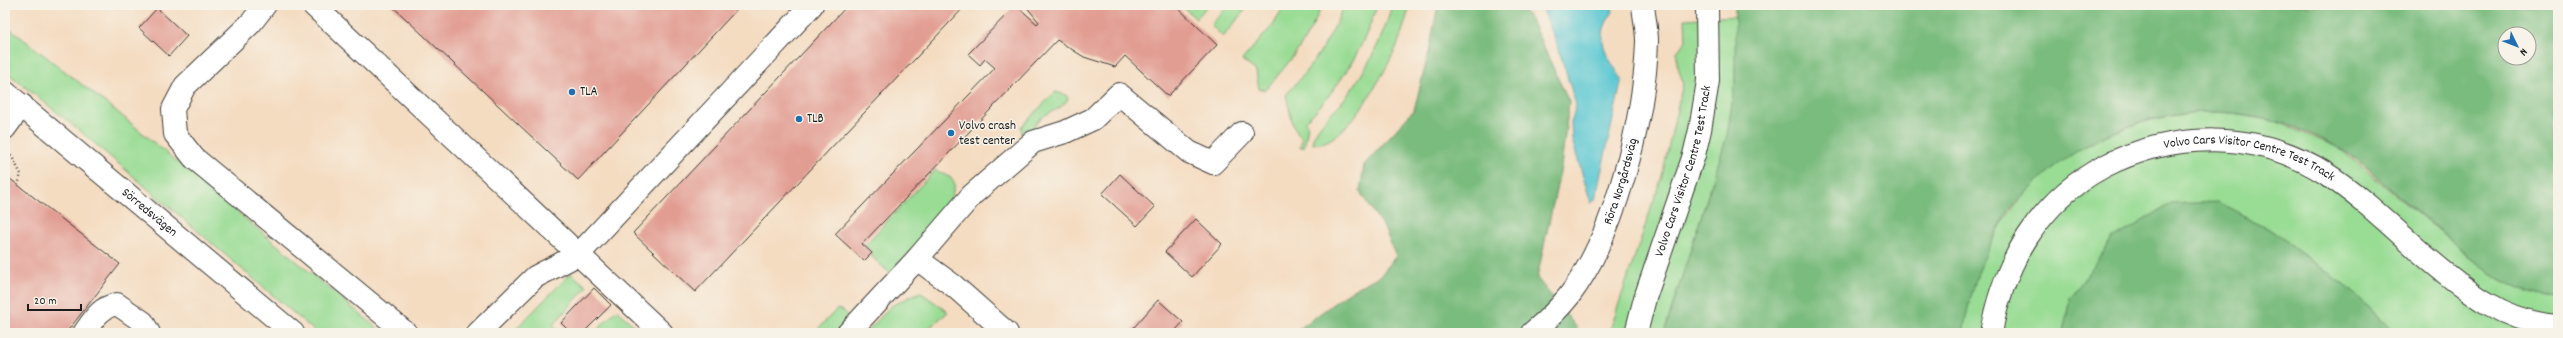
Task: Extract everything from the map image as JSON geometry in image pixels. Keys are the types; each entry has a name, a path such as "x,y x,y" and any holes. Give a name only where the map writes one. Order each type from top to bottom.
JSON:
{"street":[{"path":"265,5 251,23 186,86 173,109 175,134 194,158 406,333"},
{"path":"313,5 662,333"},
{"path":"478,333 535,277 578,254 812,5"},
{"name":"Röra Norgårdsväg","path":"1532,333 1569,296 1592,259 1609,223 1633,139 1644,88 1647,40 1643,5"},
{"name":"Volvo Cars Visitor Centre Test Track","path":"1636,333 1645,298 1694,155 1700,130 1708,81 1708,5"},
{"name":"Sörredsvägen","path":"5,92 293,333"},
{"path":"848,333 917,259 972,195 1033,142 1065,132 1093,119 1119,94 1189,152 1213,163 1242,133"},
{"path":"5,128 22,105"},
{"name":"Volvo Cars Visitor Centre Test Track","path":"1991,333 2001,290 2015,256 2039,220 2070,189 2092,173 2138,152 2170,143 2204,140 2257,145 2282,152 2316,168 2347,188 2476,298 2512,316 2535,323 2558,326"},
{"path":"917,259 954,286 1007,333"},
{"path":"84,333 99,311 107,306 117,304 143,322 149,333"}],"path":[{"path":"5,150 12,157 21,174 18,185"}],"green space":[{"path":"1181,5 1208,5 1196,19"},
{"path":"1229,5 1249,5 1223,37 1211,25"},
{"path":"1284,5 1322,5 1317,18 1298,50 1265,90 1259,89 1256,71 1242,60 1274,24"},
{"path":"1343,5 1377,5 1357,54 1339,83 1305,122 1308,126 1304,147 1300,147 1302,139 1293,125 1286,95 1312,64 1327,42 1339,18"},
{"path":"1392,5 1410,5 1397,46 1384,72 1362,107 1337,135 1324,142 1312,142 1314,135 1322,123 1347,96 1368,64 1380,41"},
{"path":"1438,5 1520,5 1531,20 1569,102 1561,167 1537,278 1581,333 1294,333 1349,292 1381,275 1396,256 1384,228 1360,192 1364,165 1414,110 1429,52"},
{"path":"1735,5 2558,5 2558,298 2522,290 2506,283 2490,273 2364,166 2337,147 2289,125 2272,120 2240,114 2208,112 2176,115 2144,121 2114,132 2085,146 2059,164 2034,185 2007,214 1989,246 1973,288 1963,333 1664,333 1727,136 1735,83"},
{"path":"1736,16 1735,83 1727,136 1664,333 1609,333 1662,176 1683,83 1677,64 1677,52 1686,40 1685,19"},
{"path":"5,25 116,111 383,333 317,333 80,131 5,71"},
{"path":"1055,92 1066,95 1068,98 1066,102 1041,118 1030,130 1022,134 1021,127"},
{"path":"2204,112 2234,113 2273,120 2339,148 2490,273 2506,283 2522,290 2558,298 2558,333 2395,333 2354,293 2273,231 2070,298 2063,333 1963,333 1970,294 1985,255 2004,220 2029,190 2057,165 2089,144 2125,128 2163,118"},
{"path":"935,170 951,178 955,184 946,217 892,275 871,256 873,253 865,245"},
{"path":"2218,202 2273,231 2354,293 2395,333 2063,333 2070,298 2113,239 2170,204"},
{"path":"571,273 587,287 553,325 561,333 512,333"},
{"path":"920,292 948,312 923,333 866,333 891,306"},
{"path":"837,309 844,311 849,318 837,333 814,333"},
{"path":"617,310 642,333 594,333"}],"water":[{"path":"1541,5 1611,5 1613,12 1607,21 1604,30 1604,46 1611,62 1622,79 1595,200 1591,203 1572,140 1571,123 1576,105 1558,47"}],"building":[{"name":"TLA","path":"391,5 741,5 578,180"},
{"name":"TLB","path":"848,5 966,5 695,292 633,233"},
{"name":"Volvo crash test center","path":"1016,5 1037,24 1039,22 1025,5 1175,5 1217,45 1168,96 1125,56 1115,67 1084,57 1057,40 862,244 872,253 864,261 835,234 995,68 985,59 980,65 968,54"},
{"path":"157,8 187,36 169,56 139,28"},
{"path":"1120,174 1155,207 1137,226 1102,194"},
{"path":"5,175 120,264 66,333 5,333"},
{"path":"1196,219 1222,244 1192,277 1165,252"},
{"path":"594,288 611,305 583,333 571,333 561,323"},
{"path":"1158,300 1183,322 1173,333 1129,333"}],"place":[{"name":"TLA","path":"572,92"},
{"name":"TLB","path":"799,119"},
{"name":"Volvo crash test center","path":"951,133"}]}
